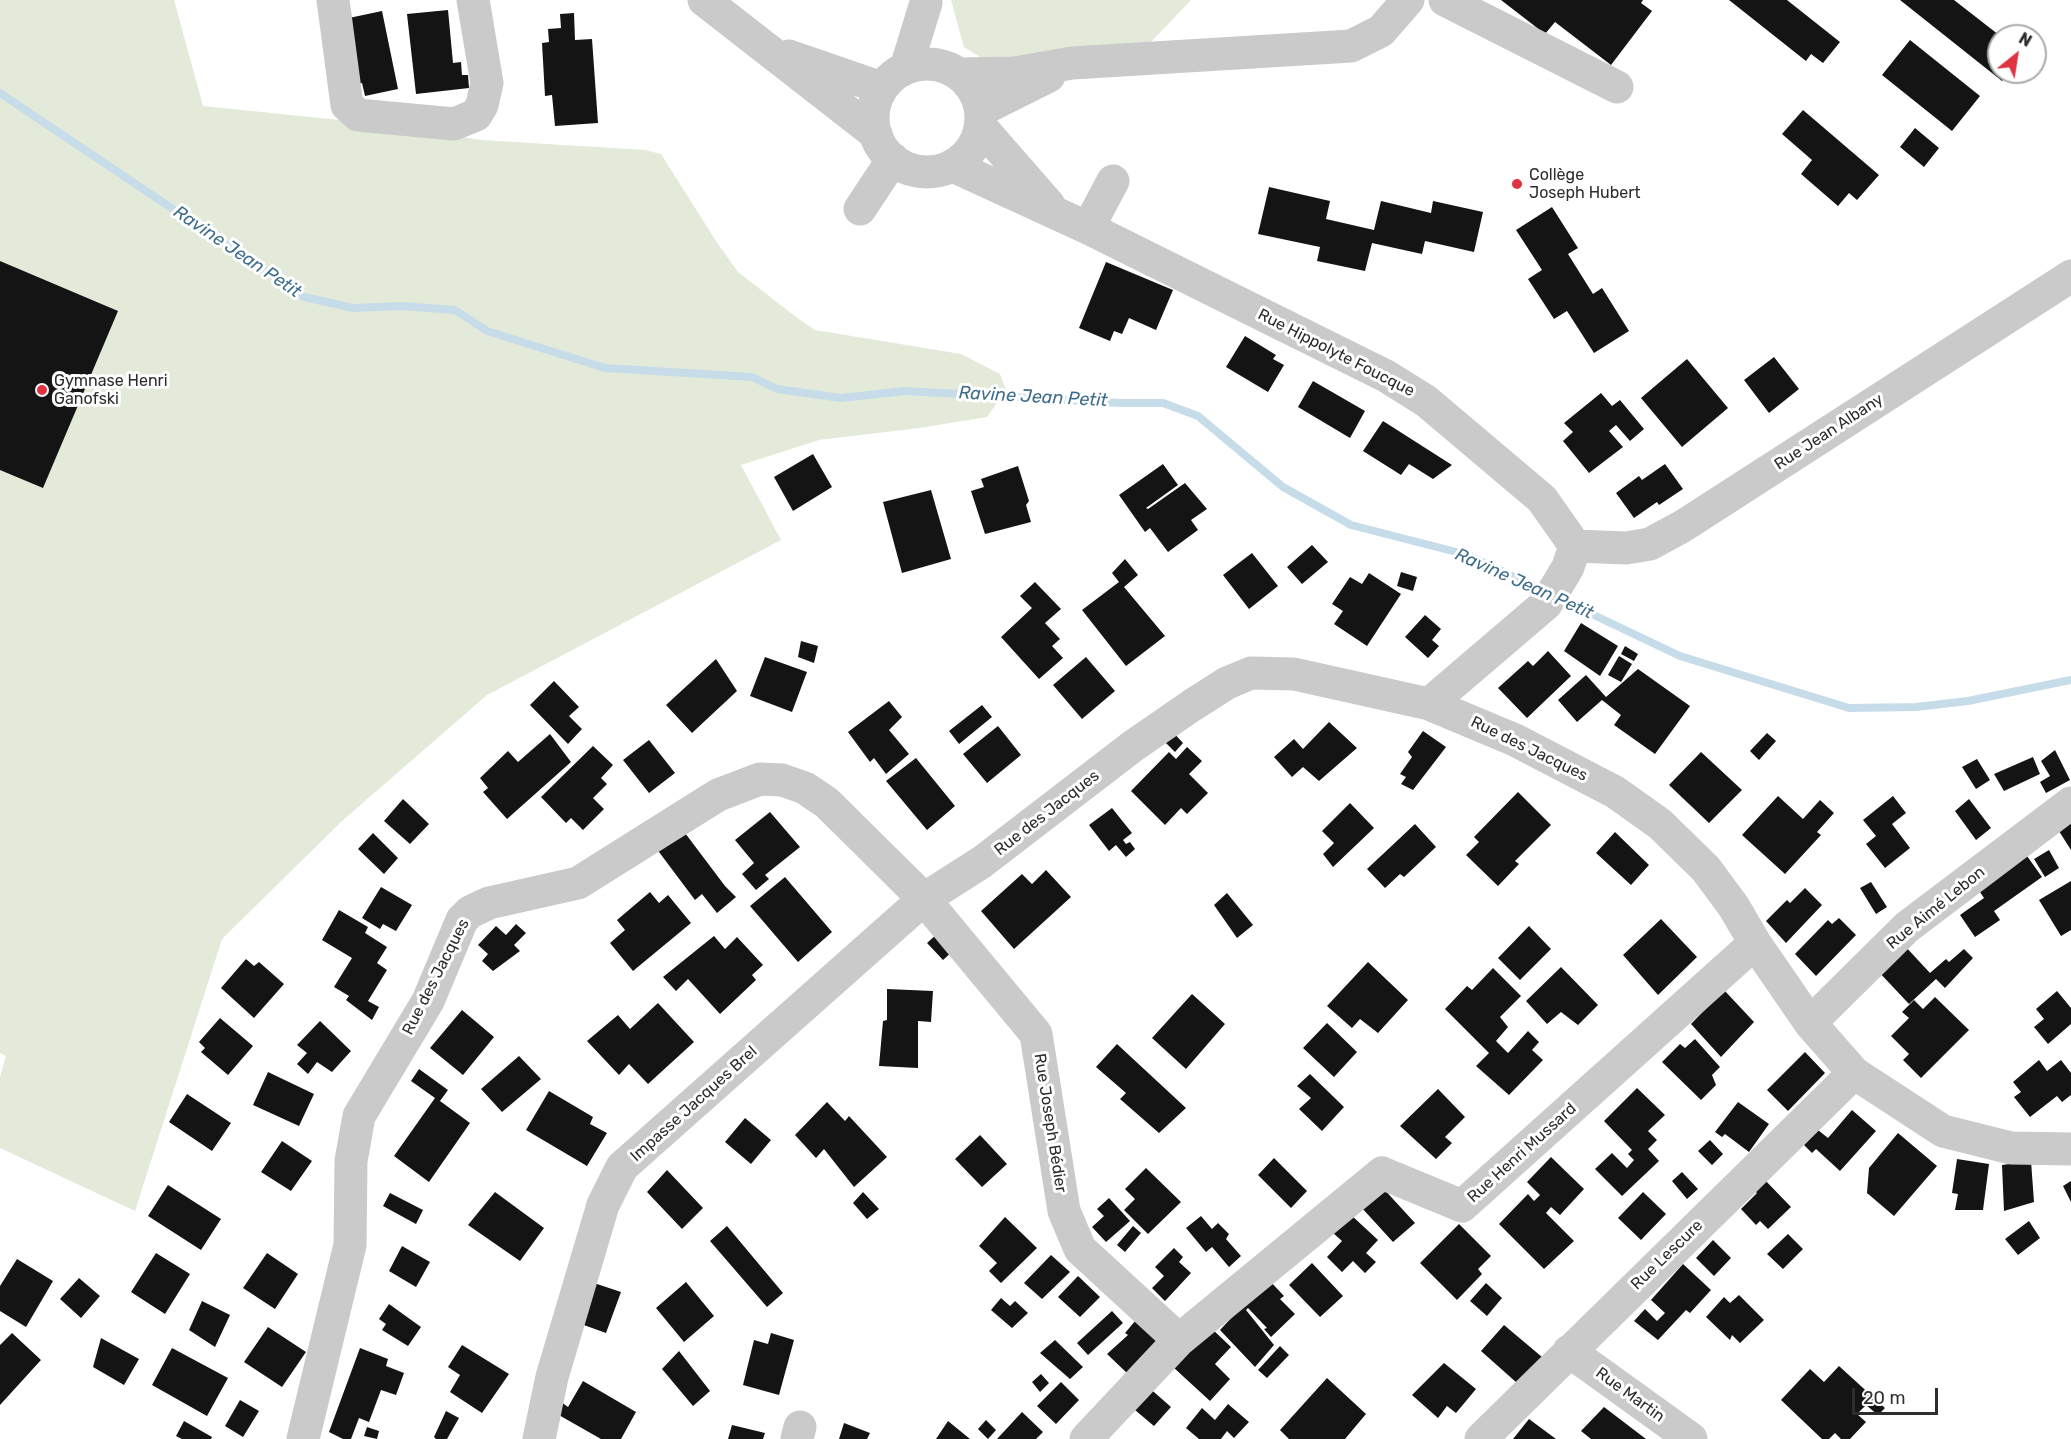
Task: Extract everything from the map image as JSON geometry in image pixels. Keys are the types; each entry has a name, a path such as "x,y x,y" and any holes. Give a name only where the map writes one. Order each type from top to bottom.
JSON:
{"street":[{"path":"333,0 347,105 358,115 454,124 476,115 482,105 487,83 473,0"},
{"path":"704,0 767,48 884,146 906,168 922,172 938,171 953,166 966,156 976,142 981,119 976,94 920,74 767,48"},
{"path":"920,74 1015,73 1072,63 1351,46 1381,31 1408,0"},
{"path":"1445,0 1617,87"},
{"path":"860,210 884,146 873,118 920,74 926,1"},
{"path":"981,119 1072,63"},
{"name":"Rue Hippolyte Foucque","path":"981,119 1054,211"},
{"name":"Rue Hippolyte Foucque","path":"953,166 1089,228 1386,376 1426,400 1542,499 1571,557"},
{"path":"1089,228 1113,182"},
{"name":"Rue Jean Albany","path":"1571,557 1650,544 1683,526 2071,276"},
{"path":"1428,704 1546,604 1571,557"},
{"name":"Rue des Jacques","path":"303,1439 350,1245 351,1161 359,1116 428,1001 455,933 470,912 489,903 578,883 718,795 760,779 782,780 805,788 827,803 924,899 982,862 1133,746 1191,706 1238,678 1270,672 1294,674 1428,704 1515,740 1615,792 1660,824 1706,869 1734,907 1755,943 1810,1023 1854,1073 1943,1131 2011,1148 2071,1149"},
{"name":"Rue Aimé Lebon","path":"1810,1023 1907,927 2071,803"},
{"name":"Rue Joseph Bédier","path":"924,899 1036,1034 1064,1211 1080,1249 1179,1340"},
{"name":"Impasse Jacques Brel","path":"539,1439 552,1377 603,1205 622,1167 924,899"},
{"name":"Rue Henri Mussard","path":"1086,1439 1179,1340 1382,1173 1462,1206 1755,943"},
{"name":"Rue Lescure","path":"1481,1439 1854,1073"},
{"name":"Rue Martin","path":"1569,1351 1691,1439"}],"green space":[{"path":"0,0 174,0 203,106 388,125 481,140 645,150 661,154 738,272 815,330 961,354 1000,374 1006,390 987,417 819,440 741,465 781,540 487,695 342,821 222,939 135,1211 0,1148 0,1077 6,1056 0,1053"},
{"path":"951,0 1191,0 1150,43 986,61 964,47"}],"building":[{"path":"1501,0 1643,0 1641,3 1652,11 1611,65 1555,22 1545,34"},
{"path":"1729,0 1787,0 1840,42 1823,63 1811,54 1806,61"},
{"path":"1900,0 1954,0 1987,26 1987,69"},
{"path":"448,10 453,63 461,62 462,75 468,75 469,88 416,94 407,14"},
{"path":"382,11 398,89 365,96 362,83 355,85 349,18"},
{"path":"574,13 575,40 592,39 598,123 555,126 552,95 545,96 542,43 549,42 548,29 561,28 560,14"},
{"path":"1910,40 1980,96 1952,131 1882,75"},
{"path":"1803,110 1879,175 1857,200 1849,193 1838,206 1801,174 1812,160 1782,134"},
{"path":"1915,128 1939,148 1924,167 1900,147"},
{"path":"1269,187 1330,201 1326,219 1374,230 1381,201 1431,213 1433,201 1483,212 1474,252 1425,241 1422,254 1372,243 1365,271 1317,261 1320,247 1258,234"},
{"path":"1552,207 1578,248 1568,254 1593,294 1602,288 1629,331 1594,353 1567,311 1554,319 1528,279 1542,270 1516,230"},
{"name":"Gymnase Henri Ganofski","path":"0,261 118,311 43,488 0,470"},
{"path":"1106,262 1173,290 1156,330 1129,318 1122,334 1114,331 1110,341 1079,328"},
{"path":"1245,336 1276,355 1273,359 1284,365 1268,392 1226,367"},
{"path":"1774,357 1799,389 1769,413 1744,380"},
{"path":"1687,359 1728,408 1682,447 1641,398"},
{"path":"1313,381 1365,411 1350,438 1298,407"},
{"path":"1601,393 1612,406 1620,400 1644,429 1630,441 1616,425 1609,431 1623,447 1589,473 1563,441 1573,432 1564,423"},
{"path":"1383,421 1452,465 1433,479 1409,464 1401,475 1363,451"},
{"path":"813,454 832,487 793,511 774,477"},
{"path":"1163,464 1178,485 1146,508 1148,509 1185,483 1207,509 1191,520 1198,530 1168,552 1150,528 1145,532 1119,495"},
{"path":"1665,464 1683,489 1659,505 1657,502 1634,518 1616,493 1639,476 1642,480"},
{"path":"1018,466 1029,501 1026,505 1031,522 985,534 971,491 984,487 981,479"},
{"path":"931,490 951,559 902,573 883,502"},
{"path":"1312,545 1328,562 1302,584 1287,567"},
{"path":"1252,553 1278,586 1249,609 1223,575"},
{"path":"1125,559 1138,575 1124,587 1165,636 1126,666 1082,610 1119,582 1112,573"},
{"path":"1401,572 1417,577 1413,591 1397,586"},
{"path":"1369,573 1401,594 1367,646 1334,624 1343,611 1332,604 1350,577 1362,584"},
{"path":"1035,582 1061,609 1045,623 1060,639 1052,646 1063,658 1039,679 1001,637 1032,608 1020,596"},
{"path":"1425,615 1441,629 1432,640 1439,646 1428,658 1405,637"},
{"path":"1581,623 1618,646 1600,676 1564,651"},
{"path":"801,641 818,646 814,663 798,657"},
{"path":"1625,646 1638,654 1634,661 1621,654"},
{"path":"1548,651 1571,676 1527,718 1498,688 1528,661 1533,666"},
{"path":"1619,656 1632,664 1621,682 1608,675"},
{"path":"765,657 807,672 792,712 750,696"},
{"path":"1086,657 1115,691 1082,719 1053,685"},
{"path":"716,659 737,691 692,733 666,705"},
{"path":"1638,669 1690,706 1655,754 1614,725 1621,715 1602,700 1577,722 1558,700 1586,675 1606,697"},
{"path":"554,681 579,707 569,716 582,729 568,744 530,705"},
{"path":"889,701 902,717 889,730 909,754 886,774 874,758 870,762 848,732"},
{"path":"982,705 992,717 959,744 949,731"},
{"path":"1329,722 1357,748 1319,781 1303,767 1292,777 1274,757 1294,739 1303,749"},
{"path":"998,726 1021,755 987,783 963,754"},
{"path":"1170,729 1183,743 1175,752 1161,738"},
{"path":"1423,731 1446,747 1413,790 1401,784 1406,777 1400,774 1412,757 1408,752"},
{"path":"1767,733 1776,741 1759,760 1750,751"},
{"path":"550,734 571,762 507,819 483,792 488,788 480,778 508,751 518,762"},
{"path":"649,740 675,773 649,793 623,760"},
{"path":"593,746 613,765 601,778 607,784 593,798 604,809 583,830 571,818 566,823 541,797"},
{"path":"1187,747 1202,761 1189,774 1208,793 1187,814 1181,808 1165,825 1131,791 1169,752 1176,759"},
{"path":"2055,750 2070,780 2046,793 2040,782 2050,776 2041,761"},
{"path":"1701,752 1742,790 1709,823 1669,785"},
{"path":"2033,757 2040,774 2004,791 1994,774"},
{"path":"916,758 955,806 927,830 886,781"},
{"path":"1977,759 1990,780 1976,789 1962,767"},
{"path":"1518,792 1551,825 1515,861 1519,864 1498,886 1466,855 1479,842 1474,837"},
{"path":"1778,796 1803,819 1820,800 1834,813 1817,832 1821,835 1785,874 1742,835"},
{"path":"1893,796 1906,813 1892,824 1910,848 1885,868 1866,844 1876,836 1863,820"},
{"path":"403,799 429,824 410,844 384,821"},
{"path":"1969,799 1991,828 1976,840 1955,811"},
{"path":"1350,803 1374,828 1333,867 1323,854 1334,843 1322,831"},
{"path":"1112,808 1132,833 1123,840 1126,844 1130,842 1135,849 1126,857 1116,845 1109,851 1089,825"},
{"path":"770,812 800,847 765,875 769,879 756,890 742,874 754,863 735,840"},
{"path":"2071,820 2071,850 2057,828"},
{"path":"1415,824 1436,847 1404,877 1400,874 1385,888 1367,869"},
{"path":"682,829 736,897 717,913 702,894 695,900 656,848"},
{"path":"1615,832 1649,865 1631,885 1596,853"},
{"path":"373,833 398,858 384,874 358,849"},
{"path":"2022,849 2042,877 1994,911 2000,920 1975,937 1960,915 1984,898 1972,880"},
{"path":"2049,850 2059,868 2045,877 2034,859"},
{"path":"1046,870 1071,897 1014,949 981,911 1022,874 1032,884"},
{"path":"785,877 832,932 798,962 750,906"},
{"path":"2071,881 2071,930 2061,936 2039,900"},
{"path":"1871,882 1887,907 1876,914 1860,888"},
{"path":"381,887 412,905 396,931 383,924 380,929 362,918"},
{"path":"1805,888 1822,905 1786,943 1766,921 1787,900 1790,903"},
{"path":"650,892 659,903 668,895 691,923 633,971 610,943 625,930 617,920"},
{"path":"1227,893 1253,925 1237,938 1214,905"},
{"path":"339,910 368,927 365,933 387,947 377,963 387,970 368,1001 379,1007 372,1020 346,1000 349,996 334,987 352,958 322,940"},
{"path":"1839,918 1856,935 1816,976 1795,954 1828,920 1832,924"},
{"path":"1661,919 1697,957 1658,995 1623,955"},
{"path":"516,924 526,933 514,945 520,951 493,971 482,961 488,954 478,945 496,926 506,935"},
{"path":"1529,926 1551,949 1520,980 1498,958"},
{"path":"937,934 953,951 943,960 927,943"},
{"path":"714,936 725,949 737,937 763,965 752,975 756,980 720,1014 688,979 676,991 663,977"},
{"path":"1904,945 1930,973 1946,959 1949,962 1964,949 1973,958 1945,988 1936,979 1909,1004 1877,970"},
{"path":"246,959 254,966 259,962 284,984 254,1018 221,988"},
{"path":"1368,962 1408,1000 1378,1033 1360,1019 1352,1028 1327,1006"},
{"path":"1561,967 1598,1005 1578,1025 1561,1012 1547,1024 1526,1001"},
{"path":"1493,968 1521,996 1500,1017 1508,1027 1496,1041 1508,1053 1528,1031 1539,1042 1532,1050 1543,1060 1509,1095 1476,1066 1489,1053 1445,1009 1467,986 1472,990"},
{"path":"887,989 933,991 931,1022 918,1021 918,1068 879,1066 883,1021 887,1020"},
{"path":"1724,990 1754,1022 1721,1057 1691,1024"},
{"path":"2057,991 2071,1008 2071,1024 2048,1044 2034,1027 2044,1019 2036,1009"},
{"path":"1192,994 1225,1024 1186,1069 1152,1038"},
{"path":"1935,997 1969,1030 1921,1078 1903,1060 1909,1054 1891,1036 1909,1018 1902,1012 1914,1000 1923,1009"},
{"path":"658,1003 694,1042 648,1084 629,1064 619,1075 587,1041 618,1015 630,1029"},
{"path":"462,1010 494,1037 463,1075 430,1048"},
{"path":"220,1018 253,1046 228,1075 201,1052 205,1048 199,1042"},
{"path":"320,1021 351,1051 332,1072 317,1062 308,1074 297,1064 307,1053 297,1045"},
{"path":"1327,1023 1357,1052 1334,1077 1303,1048"},
{"path":"1695,1039 1720,1067 1712,1075 1716,1085 1701,1100 1662,1062 1680,1044 1685,1048"},
{"path":"1117,1044 1186,1108 1159,1133 1120,1099 1126,1093 1096,1067"},
{"path":"1805,1052 1825,1073 1788,1111 1767,1090"},
{"path":"519,1056 541,1079 502,1112 481,1089"},
{"path":"2039,1060 2047,1071 2061,1060 2071,1073 2071,1095 2062,1102 2057,1096 2030,1117 2014,1097 2021,1092 2013,1082"},
{"path":"419,1069 448,1090 440,1101 470,1123 429,1182 394,1156 435,1098 411,1081"},
{"path":"268,1072 314,1094 299,1126 253,1105"},
{"path":"1310,1074 1344,1107 1322,1131 1299,1109 1311,1098 1297,1086"},
{"path":"1637,1088 1665,1115 1648,1131 1657,1140 1648,1149 1659,1161 1622,1196 1595,1169 1612,1153 1627,1168 1634,1160 1628,1154 1632,1150 1604,1121"},
{"path":"1438,1089 1465,1117 1445,1137 1452,1143 1436,1159 1400,1126"},
{"path":"549,1091 593,1117 590,1124 607,1133 587,1166 526,1130"},
{"path":"187,1094 231,1123 212,1151 169,1122"},
{"path":"827,1102 845,1121 849,1116 887,1157 854,1187 824,1149 816,1158 795,1135"},
{"path":"1738,1102 1769,1124 1749,1152 1725,1134 1722,1137 1715,1132"},
{"path":"1852,1110 1876,1131 1840,1171 1816,1149 1812,1153 1804,1145 1818,1130 1828,1138"},
{"path":"745,1118 771,1140 751,1164 725,1142"},
{"path":"1898,1133 1937,1166 1894,1216 1867,1193 1869,1168"},
{"path":"980,1135 1007,1164 982,1187 955,1159"},
{"path":"1710,1140 1723,1154 1712,1165 1698,1151"},
{"path":"282,1141 312,1161 291,1191 261,1172"},
{"path":"1551,1157 1584,1189 1560,1215 1551,1207 1546,1213 1574,1241 1544,1269 1499,1224 1528,1194 1534,1201 1540,1195 1527,1182"},
{"path":"1274,1158 1307,1191 1291,1208 1258,1175"},
{"path":"1957,1159 1989,1164 1983,1210 1955,1210 1958,1194 1952,1193"},
{"path":"2031,1161 2034,1202 2004,1211 2002,1165"},
{"path":"1146,1168 1181,1202 1148,1234 1124,1210 1135,1199 1125,1189"},
{"path":"667,1170 703,1208 682,1229 647,1192"},
{"path":"1682,1172 1698,1189 1687,1199 1672,1181"},
{"path":"1762,1177 1791,1207 1768,1229 1760,1221 1756,1225 1741,1209 1757,1193 1751,1188"},
{"path":"2071,1181 2071,1202 2063,1186"},
{"path":"168,1185 221,1219 201,1250 148,1216"},
{"path":"1382,1187 1415,1223 1393,1242 1361,1207"},
{"path":"495,1192 544,1228 520,1261 468,1225"},
{"path":"863,1192 879,1209 867,1219 853,1203"},
{"path":"1643,1192 1666,1214 1641,1240 1618,1218"},
{"path":"390,1193 423,1210 416,1224 383,1206"},
{"path":"1109,1198 1130,1221 1106,1242 1092,1227 1104,1216 1097,1209"},
{"path":"1350,1214 1378,1240 1366,1253 1376,1262 1365,1273 1353,1261 1342,1272 1327,1257 1342,1241 1332,1232"},
{"path":"1201,1216 1212,1229 1218,1223 1229,1234 1226,1239 1241,1256 1229,1267 1212,1247 1206,1252 1186,1228"},
{"path":"1005,1217 1037,1248 1001,1283 989,1271 997,1263 979,1246"},
{"path":"2029,1221 2040,1238 2018,1255 2005,1239"},
{"path":"1459,1224 1491,1256 1478,1269 1482,1274 1457,1300 1420,1263"},
{"path":"727,1226 783,1293 767,1307 710,1241"},
{"path":"1133,1226 1141,1233 1125,1252 1117,1245"},
{"path":"1788,1234 1803,1249 1783,1269 1767,1254"},
{"path":"1713,1240 1731,1258 1714,1276 1696,1258"},
{"path":"402,1246 430,1262 416,1287 389,1271"},
{"path":"1174,1248 1183,1257 1179,1262 1191,1273 1165,1301 1152,1288 1164,1276 1155,1267"},
{"path":"156,1253 190,1274 165,1314 131,1292"},
{"path":"267,1253 298,1274 275,1309 243,1288"},
{"path":"1051,1255 1070,1272 1042,1299 1024,1283"},
{"path":"17,1259 53,1281 26,1327 0,1311 0,1286"},
{"path":"1312,1263 1343,1296 1320,1317 1289,1285"},
{"path":"1683,1264 1711,1290 1690,1313 1686,1310 1658,1340 1634,1321 1645,1309 1657,1321 1665,1313 1651,1300"},
{"path":"1078,1276 1100,1297 1080,1317 1058,1297"},
{"path":"79,1278 100,1296 81,1318 60,1299"},
{"path":"1268,1279 1284,1296 1280,1299 1295,1314 1271,1337 1264,1329 1267,1328 1248,1308 1246,1310 1274,1345 1255,1367 1220,1330"},
{"path":"591,1282 621,1292 606,1333 581,1324"},
{"path":"686,1282 714,1316 684,1342 656,1308"},
{"path":"1486,1283 1502,1298 1487,1316 1470,1301"},
{"path":"1739,1295 1764,1320 1740,1343 1732,1335 1730,1340 1706,1317 1724,1297 1730,1303"},
{"path":"1001,1298 1010,1306 1015,1301 1028,1313 1012,1328 991,1310"},
{"path":"202,1301 230,1315 215,1347 189,1330"},
{"path":"389,1304 421,1327 408,1346 382,1330 386,1324 379,1319"},
{"path":"1112,1311 1123,1323 1088,1355 1077,1343"},
{"path":"1136,1320 1158,1340 1128,1374 1107,1354 1128,1335 1125,1333"},
{"path":"1504,1325 1542,1357 1517,1383 1481,1351"},
{"path":"268,1327 306,1352 282,1387 244,1362"},
{"path":"1210,1327 1231,1347 1215,1364 1230,1379 1210,1401 1173,1367"},
{"path":"12,1333 41,1360 0,1405 0,1345"},
{"path":"771,1333 794,1340 779,1395 743,1385 754,1340 768,1344"},
{"path":"101,1338 139,1359 124,1385 93,1367"},
{"path":"1055,1340 1083,1367 1070,1379 1040,1353"},
{"path":"462,1345 509,1374 482,1413 450,1392 460,1375 448,1367"},
{"path":"1280,1346 1289,1355 1267,1378 1258,1370"},
{"path":"172,1348 228,1378 207,1416 152,1385"},
{"path":"360,1348 388,1359 386,1366 404,1373 396,1395 381,1390 369,1422 359,1418 351,1439 343,1439 329,1432"},
{"path":"679,1351 710,1391 693,1406 662,1369"},
{"path":"1444,1363 1476,1389 1456,1413 1447,1406 1438,1418 1412,1395"},
{"path":"1839,1366 1885,1408 1878,1415 1866,1405 1857,1414 1866,1422 1850,1439 1841,1439 1835,1433 1829,1439 1822,1439 1781,1400 1810,1369 1824,1382"},
{"path":"1041,1374 1049,1383 1040,1392 1032,1382"},
{"path":"1327,1378 1366,1414 1345,1439 1289,1439 1280,1430"},
{"path":"583,1381 636,1412 621,1439 601,1439 550,1410 557,1399 568,1407"},
{"path":"1061,1382 1079,1400 1056,1424 1037,1406"},
{"path":"1146,1385 1171,1407 1154,1426 1129,1405"},
{"path":"240,1400 259,1411 243,1437 225,1426"},
{"path":"1228,1404 1249,1422 1234,1438 1227,1431 1221,1439 1199,1439 1186,1428 1202,1408 1215,1420"},
{"path":"1604,1407 1646,1439 1591,1439 1581,1431"},
{"path":"446,1411 459,1418 447,1439 436,1439 434,1437"},
{"path":"1022,1412 1043,1432 1036,1439 997,1439"},
{"path":"1529,1419 1556,1439 1513,1439"},
{"path":"986,1420 996,1430 988,1439 978,1429"},
{"path":"184,1421 212,1437 211,1439 182,1439 176,1436"},
{"path":"948,1421 970,1439 936,1439"},
{"path":"844,1423 870,1433 867,1439 839,1439"},
{"path":"732,1425 765,1433 763,1439 728,1439"},
{"path":"367,1427 379,1431 377,1439 364,1436"}],"waterway":[{"name":"Ravine Jean Petit","path":"0,93 304,297 353,308 401,306 455,310 487,331 605,368 752,377 777,389 841,398 905,391 1121,403 1163,403 1198,416 1283,487 1351,525 1468,555 1546,592"},
{"name":"Ravine Jean Petit","path":"1558,598 1680,656 1849,708 1916,707 1968,701 2071,680"}],"place":[{"name":"Collège Joseph Hubert","path":"1517,184"},
{"name":"Gymnase Henri Ganofski","path":"42,390"}]}
